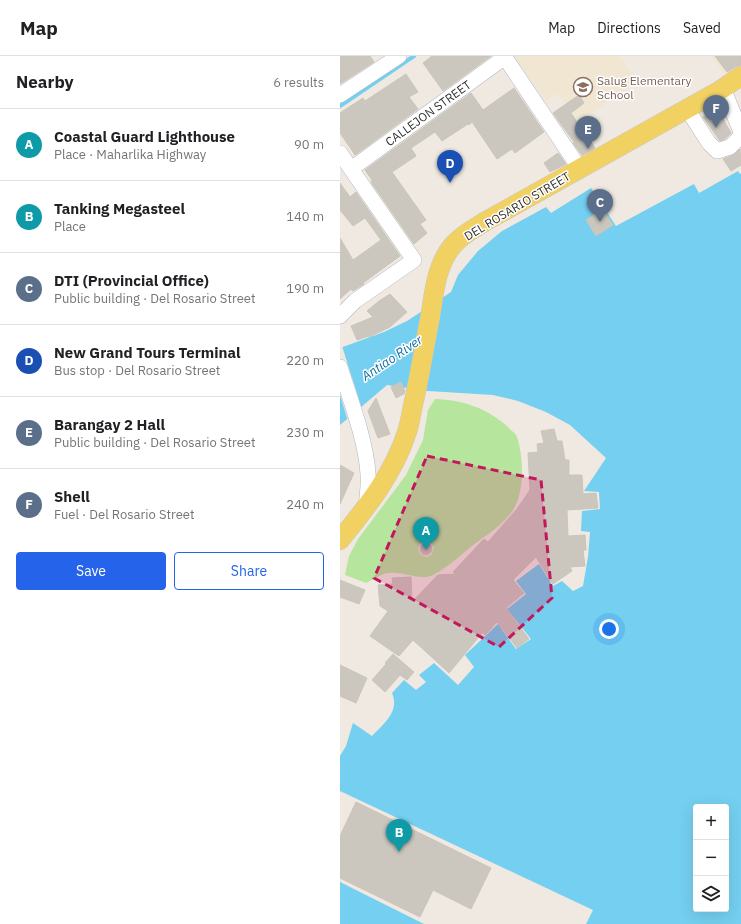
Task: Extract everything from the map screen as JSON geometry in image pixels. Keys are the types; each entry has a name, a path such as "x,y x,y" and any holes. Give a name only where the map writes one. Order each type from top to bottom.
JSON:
{"main road":[{"name":"DEL ROSARIO STREET","path":"340,540 366,508 399,454 407,431 416,394 437,279 444,260 454,244 467,233 516,204 687,109 741,76"}],"street":[{"path":"340,95 399,56"},
{"path":"505,57 580,169"},
{"name":"CALLEJON STREET","path":"351,169 505,57"},
{"path":"723,88 741,132"},
{"path":"687,109 709,143 717,151 730,147 741,136"},
{"path":"340,153 414,260 355,301 340,316"},
{"path":"340,367 359,427 368,473 366,508"}],"highlighted area":[{"path":"427,456 541,480 552,598 499,647 374,578"}],"shaded area":[{"name":"Salug Elementary School","path":"514,56 619,56 637,81 580,121 558,93 547,101"},
{"path":"711,56 741,56 741,71 729,79"}],"green space":[{"path":"435,399 465,403 491,414 515,434 521,455 522,466 521,487 516,505 506,519 495,529 448,566 431,576 417,577 398,573 388,573 366,583 345,575 349,556 358,539 406,475 423,440 428,410","holes":["424,541 430,542 434,548 431,555 426,557 420,554 418,549 420,544"]}],"water":[{"name":"Antiao River","path":"738,171 740,174 741,173 741,924 586,924 593,910 340,791 340,756 346,746 353,723 372,736 386,722 390,717 394,706 392,693 404,680 416,690 426,682 419,675 434,663 458,685 474,667 465,655 498,624 516,649 531,639 507,609 526,594 516,581 539,564 553,586 562,581 573,591 583,586 588,557 590,532 581,531 582,511 600,509 599,492 584,491 606,458 570,425 546,412 518,401 493,395 428,391 387,385 340,425 340,348 384,332 407,321 451,292 458,275 478,251 502,231 546,207 551,213 591,188 616,226 694,184 699,193"},
{"path":"340,882 424,924 340,924"}],"pier":[{"path":"342,346 362,409 348,421 340,395 340,347"}],"building":[{"path":"340,56 370,56 374,62 340,84"},
{"path":"432,56 491,56 443,91 423,63"},
{"path":"715,56 741,56 741,65 727,72"},
{"path":"406,74 418,92 409,97 418,109 355,155 340,133 340,113 363,98 365,101"},
{"path":"514,88 544,132 515,153 512,149 497,159 472,122 442,141 435,132 411,148 416,156 392,172 426,220 420,224 427,233 414,244 371,182 372,180 365,170 471,93 483,110"},
{"path":"579,95 584,103 571,113 595,148 582,155 553,113"},
{"path":"717,109 731,133 725,139 720,141 703,117"},
{"path":"740,149 741,165 731,171 723,159 733,155"},
{"path":"558,153 566,164 550,172 544,163"},
{"path":"340,183 350,197 356,192 400,256 363,283 364,284 353,291 351,289 340,299 340,238 353,260 381,240 365,218 353,226 340,210"},
{"path":"603,209 613,225 596,236 586,220"},
{"path":"390,294 407,312 390,327 369,337 357,340 351,326 373,317 367,311"},
{"path":"401,382 405,391 404,394 396,398 391,387"},
{"path":"376,398 390,434 378,438 368,411"},
{"path":"554,429 557,441 562,441 565,460 569,460 569,475 582,475 583,494 596,493 598,508 567,510 568,536 585,535 586,550 583,550 585,566 570,567 572,571 553,584 536,557 513,580 524,593 506,608 529,639 517,648 497,622 485,635 483,632 449,673 413,640 399,656 370,636 388,611 380,606 378,585 393,584 392,578 411,577 412,602 438,575 456,574 453,572 484,539 488,542 517,509 530,490 528,453 538,452 537,444 544,443 541,431"},
{"path":"340,465 354,473 340,504"},
{"path":"428,543 431,544 431,554 424,555 421,554 420,547 421,544"},
{"path":"340,580 365,590 359,604 340,597"},
{"path":"393,654 414,672 407,680 400,675 385,692 372,680"},
{"path":"340,665 367,678 356,703 340,696"},
{"path":"356,802 491,868 471,909 433,890 420,917 340,878 340,836"}],"waterway":[{"path":"340,106 414,56"}],"place":[{"name":"Salug Elementary School","path":"583,87"},
{"name":"Shell","path":"716,128"},
{"name":"Barangay 2 Hall","path":"588,149"},
{"name":"New Grand Tours Terminal","path":"450,183"},
{"name":"DTI (Provincial Office)","path":"600,222"},
{"name":"Coastal Guard Lighthouse","path":"426,550"},
{"name":"Tanking Megasteel","path":"399,852"}]}
